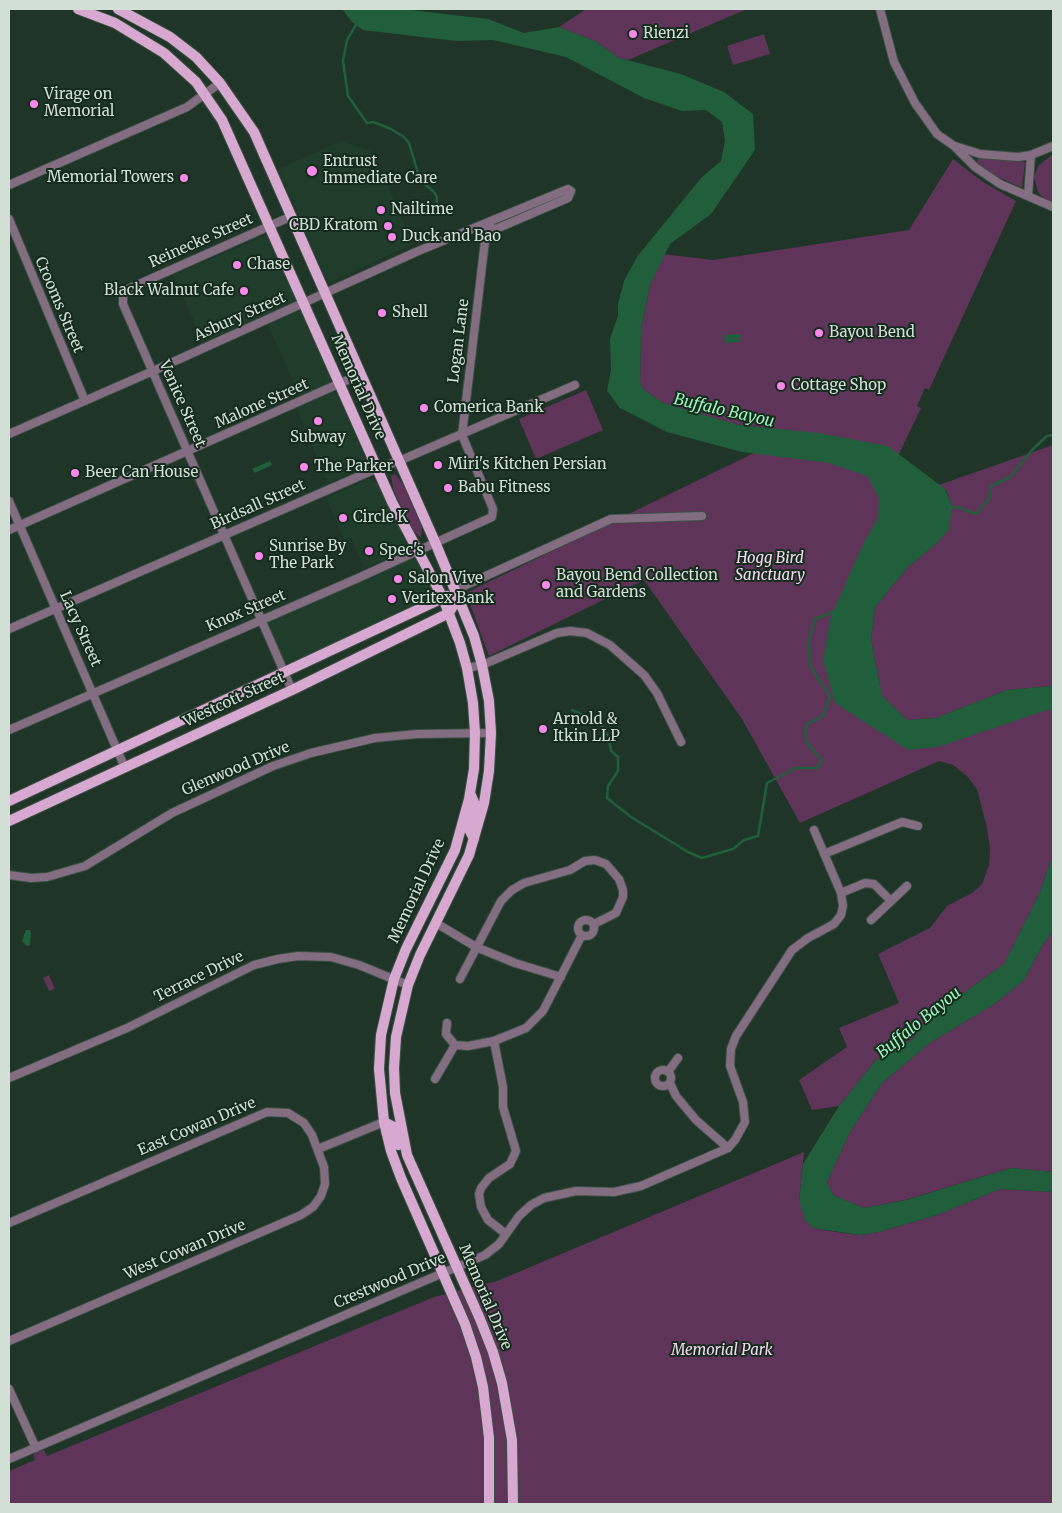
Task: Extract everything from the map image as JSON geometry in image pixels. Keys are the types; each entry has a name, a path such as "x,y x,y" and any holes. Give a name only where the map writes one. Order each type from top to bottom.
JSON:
{"main road":[{"name":"Memorial Drive","path":"78,9 115,24 164,52 206,94 229,132 378,468 443,598 467,668 473,703 475,733 470,793 455,850 394,979 381,1035 379,1069 384,1122 400,1178 465,1324 483,1387 490,1438 489,1504"},
{"name":"Memorial Drive","path":"118,9 150,25 184,47 220,83 254,132 456,590 474,636 482,665 489,701 491,733 489,771 474,839 458,880 420,955 408,985 396,1037 395,1093 408,1156 493,1352 502,1383 512,1440 513,1504"},
{"name":"Westcott Street","path":"9,802 358,639 456,590"},
{"path":"449,613 453,606 456,590"},
{"name":"Westcott Street","path":"9,821 292,690 449,613"},
{"path":"358,639 366,654"},
{"path":"470,793 476,807 469,829 474,839"},
{"path":"422,917 436,923"},
{"path":"381,1035 396,1037"},
{"path":"384,1122 394,1127 399,1148 408,1156"}],"street":[{"path":"880,9 887,42 904,84 937,134 954,146 986,175 1053,207"},
{"path":"9,185 187,107 220,83"},
{"path":"954,146 980,154 1001,157 1031,155 1053,146"},
{"path":"1028,196 1031,155"},
{"name":"Asbury Street","path":"9,434 416,252 484,225 496,229 537,206"},
{"name":"Reinecke Street","path":"122,294 128,289 292,216"},
{"name":"Crooms Street","path":"9,219 85,401"},
{"name":"Logan Lane","path":"484,225 485,241 462,435 493,509 493,515"},
{"name":"Venice Street","path":"122,294 124,304 152,371 292,690"},
{"name":"Malone Street","path":"9,530 361,374"},
{"name":"Birdsall Street","path":"9,629 378,468 462,435 575,385"},
{"name":"Lacy Street","path":"9,501 125,768"},
{"name":"Knox Street","path":"9,730 261,620 493,515"},
{"name":"Westcott Street","path":"456,590 611,519 702,516"},
{"path":"467,668 482,665 557,633 570,631 587,633 610,645 644,675 657,692 681,742"},
{"name":"Glenwood Drive","path":"9,875 31,878 47,877 86,866 172,812 274,766 311,753 374,738 417,734 491,733"},
{"path":"824,854 902,822 918,826"},
{"path":"668,1072 671,1076 670,1083 676,1096 696,1120 728,1148 736,1140 744,1122 745,1111 730,1066 731,1049 736,1036 792,950 808,938 839,920 843,906 841,893 814,830"},
{"path":"460,979 501,901 512,890 539,877 554,875 585,861 595,860 606,864 613,870 621,884 623,898 616,913 594,924"},
{"path":"841,893 865,883 874,884 891,901"},
{"path":"871,920 907,886"},
{"path":"582,935 578,929 580,922 588,919 594,924"},
{"path":"436,923 476,947 515,963 561,977"},
{"path":"582,935 592,934 594,924"},
{"path":"447,1023 446,1034 454,1045 468,1046 494,1041 526,1028 543,1011 582,935"},
{"name":"Terrace Drive","path":"9,1078 127,1028 254,965 292,956 313,955 331,957 359,965 408,985"},
{"path":"494,1041 504,1087 503,1107 516,1151 510,1164 489,1178 478,1194 488,1220 506,1234"},
{"path":"435,1078 454,1045"},
{"path":"668,1072 678,1058"},
{"path":"668,1072 660,1071 656,1079 660,1085 670,1083"},
{"name":"East Cowan Drive","path":"9,1223 267,1112 288,1113 304,1123 318,1149"},
{"path":"318,1149 384,1122"},
{"name":"Crestwood Drive","path":"9,1459 493,1250 519,1216 531,1205 544,1198 576,1191 614,1192 641,1186 728,1148"},
{"name":"West Cowan Drive","path":"9,1341 301,1215 313,1207 321,1196 325,1184 324,1167 318,1149"},
{"path":"9,1389 36,1448"}],"shaded area":[{"path":"342,9 402,9 488,19 524,33 559,27 595,41 619,58 681,74 724,92 753,114 755,150 711,214 670,244 650,285 641,329 640,382 643,389 661,402 739,425 819,433 888,446 945,489 952,506 949,529 937,543 908,567 875,607 871,640 882,696 907,720 936,718 1007,690 1053,686 1053,711 1047,710 938,747 908,750 835,703 823,660 831,616 864,542 878,518 879,498 867,476 829,463 742,452 667,432 620,408 607,391 611,370 610,339 618,316 618,304 624,281 637,257 701,178 721,161 725,141 722,122 706,110 682,111 644,98 566,57 493,40 456,41 363,30 352,22"},
{"path":"341,141 373,152 413,244 328,283 278,169"},
{"path":"267,235 296,296 295,302 203,342 173,275"},
{"path":"295,312 302,312 304,315 332,380 330,383 300,397 268,325"},
{"path":"738,334 741,336 739,342 725,343 724,335"},
{"path":"333,392 339,395 366,461 363,467 328,483 296,408"},
{"path":"270,461 272,465 255,473 252,469"},
{"path":"369,479 377,482 407,544 404,551 364,568 351,538 344,540 326,498"},
{"path":"411,558 417,560 431,586 434,594 430,599 291,664 284,661 268,625 269,620"},
{"path":"1053,854 1053,930 1024,980 993,1005 931,1042 882,1083 850,1132 827,1182 833,1195 864,1208 906,1200 1011,1168 1053,1172 1053,1192 1000,1189 940,1214 879,1232 860,1235 813,1228 805,1220 799,1201 803,1164 839,1106 876,1060 913,1039 925,1021 1004,964 1040,892"},
{"path":"26,930 30,930 31,933 30,945 27,946 22,941"}],"green space":[{"name":"Rienzi","path":"586,9 747,9 628,60 619,58 595,41 559,27"},
{"path":"764,34 770,54 733,65 727,46"},
{"path":"1053,154 1053,202 1045,199 1038,192 1034,177 1038,166"},
{"path":"979,158 1025,162 1022,188 994,175 978,164 977,160"},
{"name":"Hogg Bird Sanctuary","path":"953,159 983,182 1016,201 929,390 925,388 917,406 921,408 897,458 898,569 869,616 870,665 875,698 909,726 1053,703 1053,854 1040,892 1004,964 925,1021 913,1039 876,1060 839,1106 812,1110 799,1080 847,1047 839,1028 899,1003 878,954 930,928 947,906 972,893 982,884 989,865 990,849 987,828 977,789 967,776 953,765 939,761 800,823 742,719 644,580 489,656 466,593 787,437 769,428 739,425 661,402 643,389 640,382 641,329 650,285 662,254 713,260 909,230"},
{"path":"586,390 603,430 536,459 519,419"},
{"path":"1053,445 1053,686 1007,690 936,718 907,720 882,696 871,640 875,607 908,567 937,543 952,506 946,490 939,485"},
{"path":"395,474 403,484 422,527 421,538 413,530 394,492 391,476"},
{"path":"1053,930 1053,1172 1011,1168 905,1200 864,1208 833,1195 827,1182 850,1132 882,1083 931,1042 993,1005 1024,980"},
{"path":"49,975 55,989 49,991 43,978"},
{"name":"Memorial Park","path":"804,1152 799,1201 813,1228 836,1232 860,1235 879,1232 940,1214 1000,1189 1053,1192 1053,1504 9,1504 9,1471 35,1460 33,1454 44,1450 47,1456 434,1297 497,1281"}],"waterway":[{"path":"357,23 347,40 343,61 348,96 367,123 373,122 391,129 404,137 409,143 420,180 437,197 436,212"},
{"path":"948,508 958,507 976,514 989,499 991,486 1010,477 1033,449 1047,436 1053,435"},
{"path":"572,710 600,723 609,738 611,751 618,757 618,771 608,786 607,798 631,817 688,852 702,858 733,849 744,840 758,836 767,783 796,768 816,768 821,764 821,759 807,743 805,731 807,724 823,716 830,696 810,666 809,640 815,619 836,611"}],"place":[{"name":"Rienzi","path":"633,34"},
{"name":"Virage on Memorial","path":"34,104"},
{"name":"Entrust Immediate Care","path":"312,171"},
{"name":"Memorial Towers","path":"184,178"},
{"name":"Nailtime","path":"381,210"},
{"name":"CBD Kratom","path":"388,226"},
{"name":"Duck and Bao","path":"392,237"},
{"name":"Chase","path":"237,265"},
{"name":"Black Walnut Cafe","path":"244,291"},
{"name":"Shell","path":"382,313"},
{"name":"Bayou Bend","path":"819,333"},
{"name":"Cottage Shop","path":"781,386"},
{"name":"Comerica Bank","path":"424,408"},
{"name":"Subway","path":"318,421"},
{"name":"Miri's Kitchen Persian","path":"438,465"},
{"name":"The Parker","path":"304,467"},
{"name":"Beer Can House","path":"75,473"},
{"name":"Babu Fitness","path":"448,488"},
{"name":"Circle K","path":"343,518"},
{"name":"Spec's","path":"369,551"},
{"name":"Sunrise By The Park","path":"259,556"},
{"name":"Salon Vive","path":"398,579"},
{"name":"Bayou Bend Collection and Gardens","path":"546,585"},
{"name":"Veritex Bank","path":"392,599"},
{"name":"Arnold & Itkin LLP","path":"543,729"}],"water label":[{"name":"Buffalo Bayou","path":"724,411"},
{"name":"Buffalo Bayou","path":"919,1023"}]}
